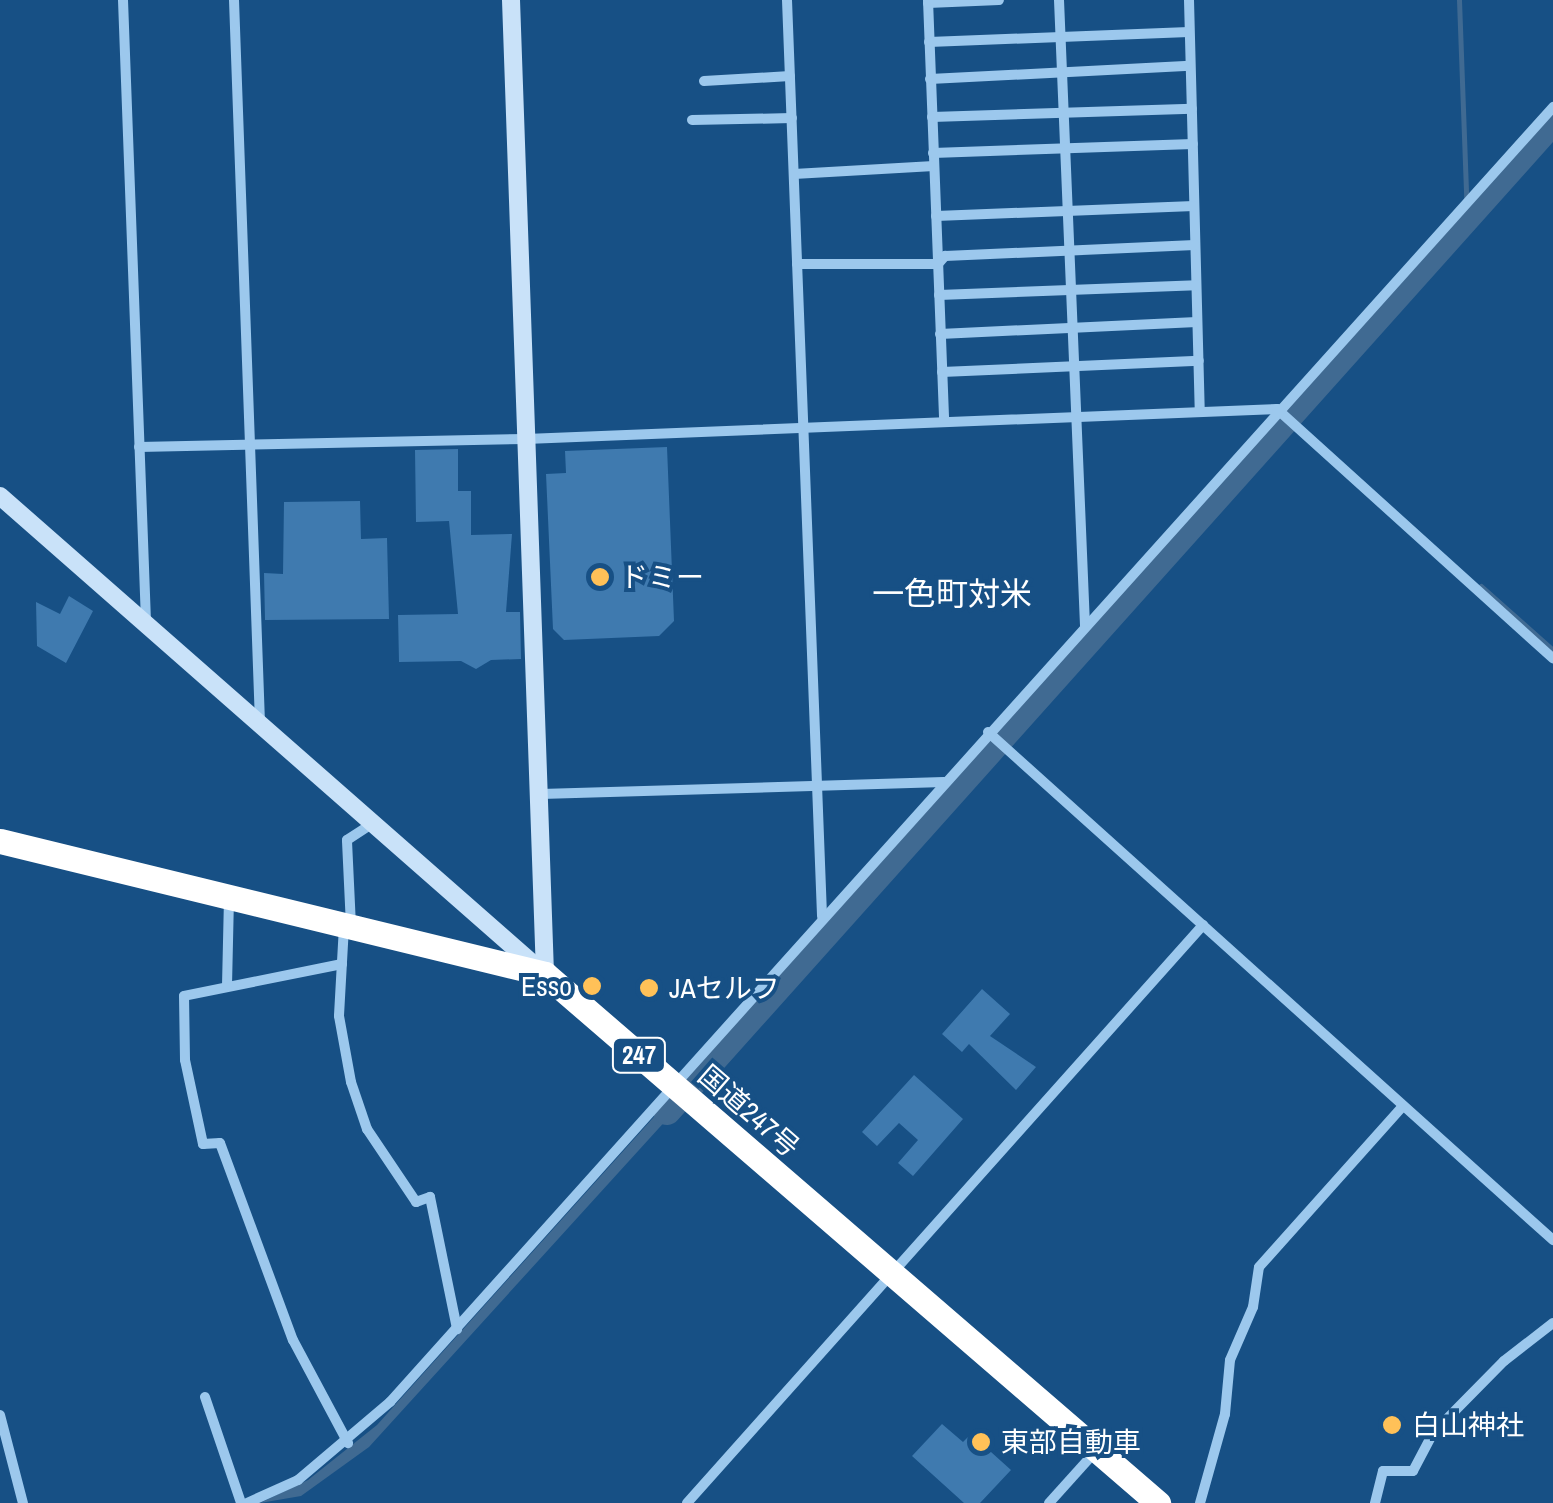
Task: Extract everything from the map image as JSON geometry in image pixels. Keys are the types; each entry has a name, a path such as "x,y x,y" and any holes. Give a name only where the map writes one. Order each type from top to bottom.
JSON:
{"highway":[{"name":"国道247号","path":"0,842 545,974 1158,1503"}],"street":[{"path":"124,0 146,623"},
{"path":"234,0 260,724"},
{"path":"511,0 545,974"},
{"path":"787,0 822,916"},
{"path":"944,421 928,1 999,0"},
{"path":"1059,0 1085,626"},
{"path":"1188,0 1200,412"},
{"path":"929,42 1190,32"},
{"path":"930,79 1190,66"},
{"path":"704,81 790,76"},
{"path":"206,1397 244,1503 298,1480 348,1443 457,1329 1276,409 1553,108"},
{"path":"932,117 1192,110"},
{"path":"692,120 792,118"},
{"path":"933,153 1065,152 1192,144"},
{"path":"794,174 934,166"},
{"path":"936,216 1194,206"},
{"path":"797,264 938,264 945,256 1195,245"},
{"path":"939,295 1196,285"},
{"path":"940,334 1198,322"},
{"path":"942,372 1198,361"},
{"path":"139,447 526,439 1276,409 1553,658"},
{"path":"0,496 545,974"},
{"path":"988,732 1553,1240"},
{"path":"541,794 944,782"},
{"path":"373,823 347,840 348,926 338,1016 351,1082 367,1130 416,1202 430,1197 457,1329"},
{"path":"227,986 229,897"},
{"path":"687,1503 1203,925"},
{"path":"342,964 184,996 185,1060 203,1144 220,1143 293,1340 348,1443"},
{"path":"1200,1503 1225,1414 1230,1360 1252,1307 1259,1267 1403,1106"},
{"path":"1374,1503 1384,1471 1413,1471 1433,1433 1504,1361 1553,1323"},
{"path":"0,1415 23,1503"},
{"path":"1049,1503 1096,1451"}],"water":[{"path":"670,1099 679,1106 369,1447 301,1496 260,1503 308,1480 377,1425"}],"building":[{"path":"667,447 674,621 659,636 564,640 553,629 546,474 566,473 565,451"},
{"path":"458,449 458,491 471,491 471,535 512,534 506,612 520,612 521,659 491,660 476,669 461,661 399,662 398,615 458,614 449,521 416,522 415,450"},
{"path":"360,501 361,539 387,538 389,619 265,620 264,573 283,574 284,502"},
{"path":"69,596 93,611 66,663 37,646 36,602 60,614"},
{"path":"982,989 1010,1014 990,1036 1036,1067 1016,1090 969,1044 962,1052 942,1034"},
{"path":"914,1075 963,1119 913,1176 898,1163 918,1140 899,1123 877,1146 862,1132"},
{"path":"942,1424 963,1442 971,1434 1011,1470 980,1503 964,1503 912,1456"}],"waterway":[{"path":"1459,0 1467,218"},
{"path":"667,1111 1553,121"},
{"path":"1481,586 1553,650"}],"place":[{"name":"ドミー","path":"600,577"},
{"name":"Esso","path":"592,986"},
{"name":"JAセルフ","path":"649,988"},
{"name":"白山神社","path":"1392,1425"},
{"name":"東部自動車","path":"981,1442"}],"district":[{"name":"一色町対米","path":"952,594"}]}
